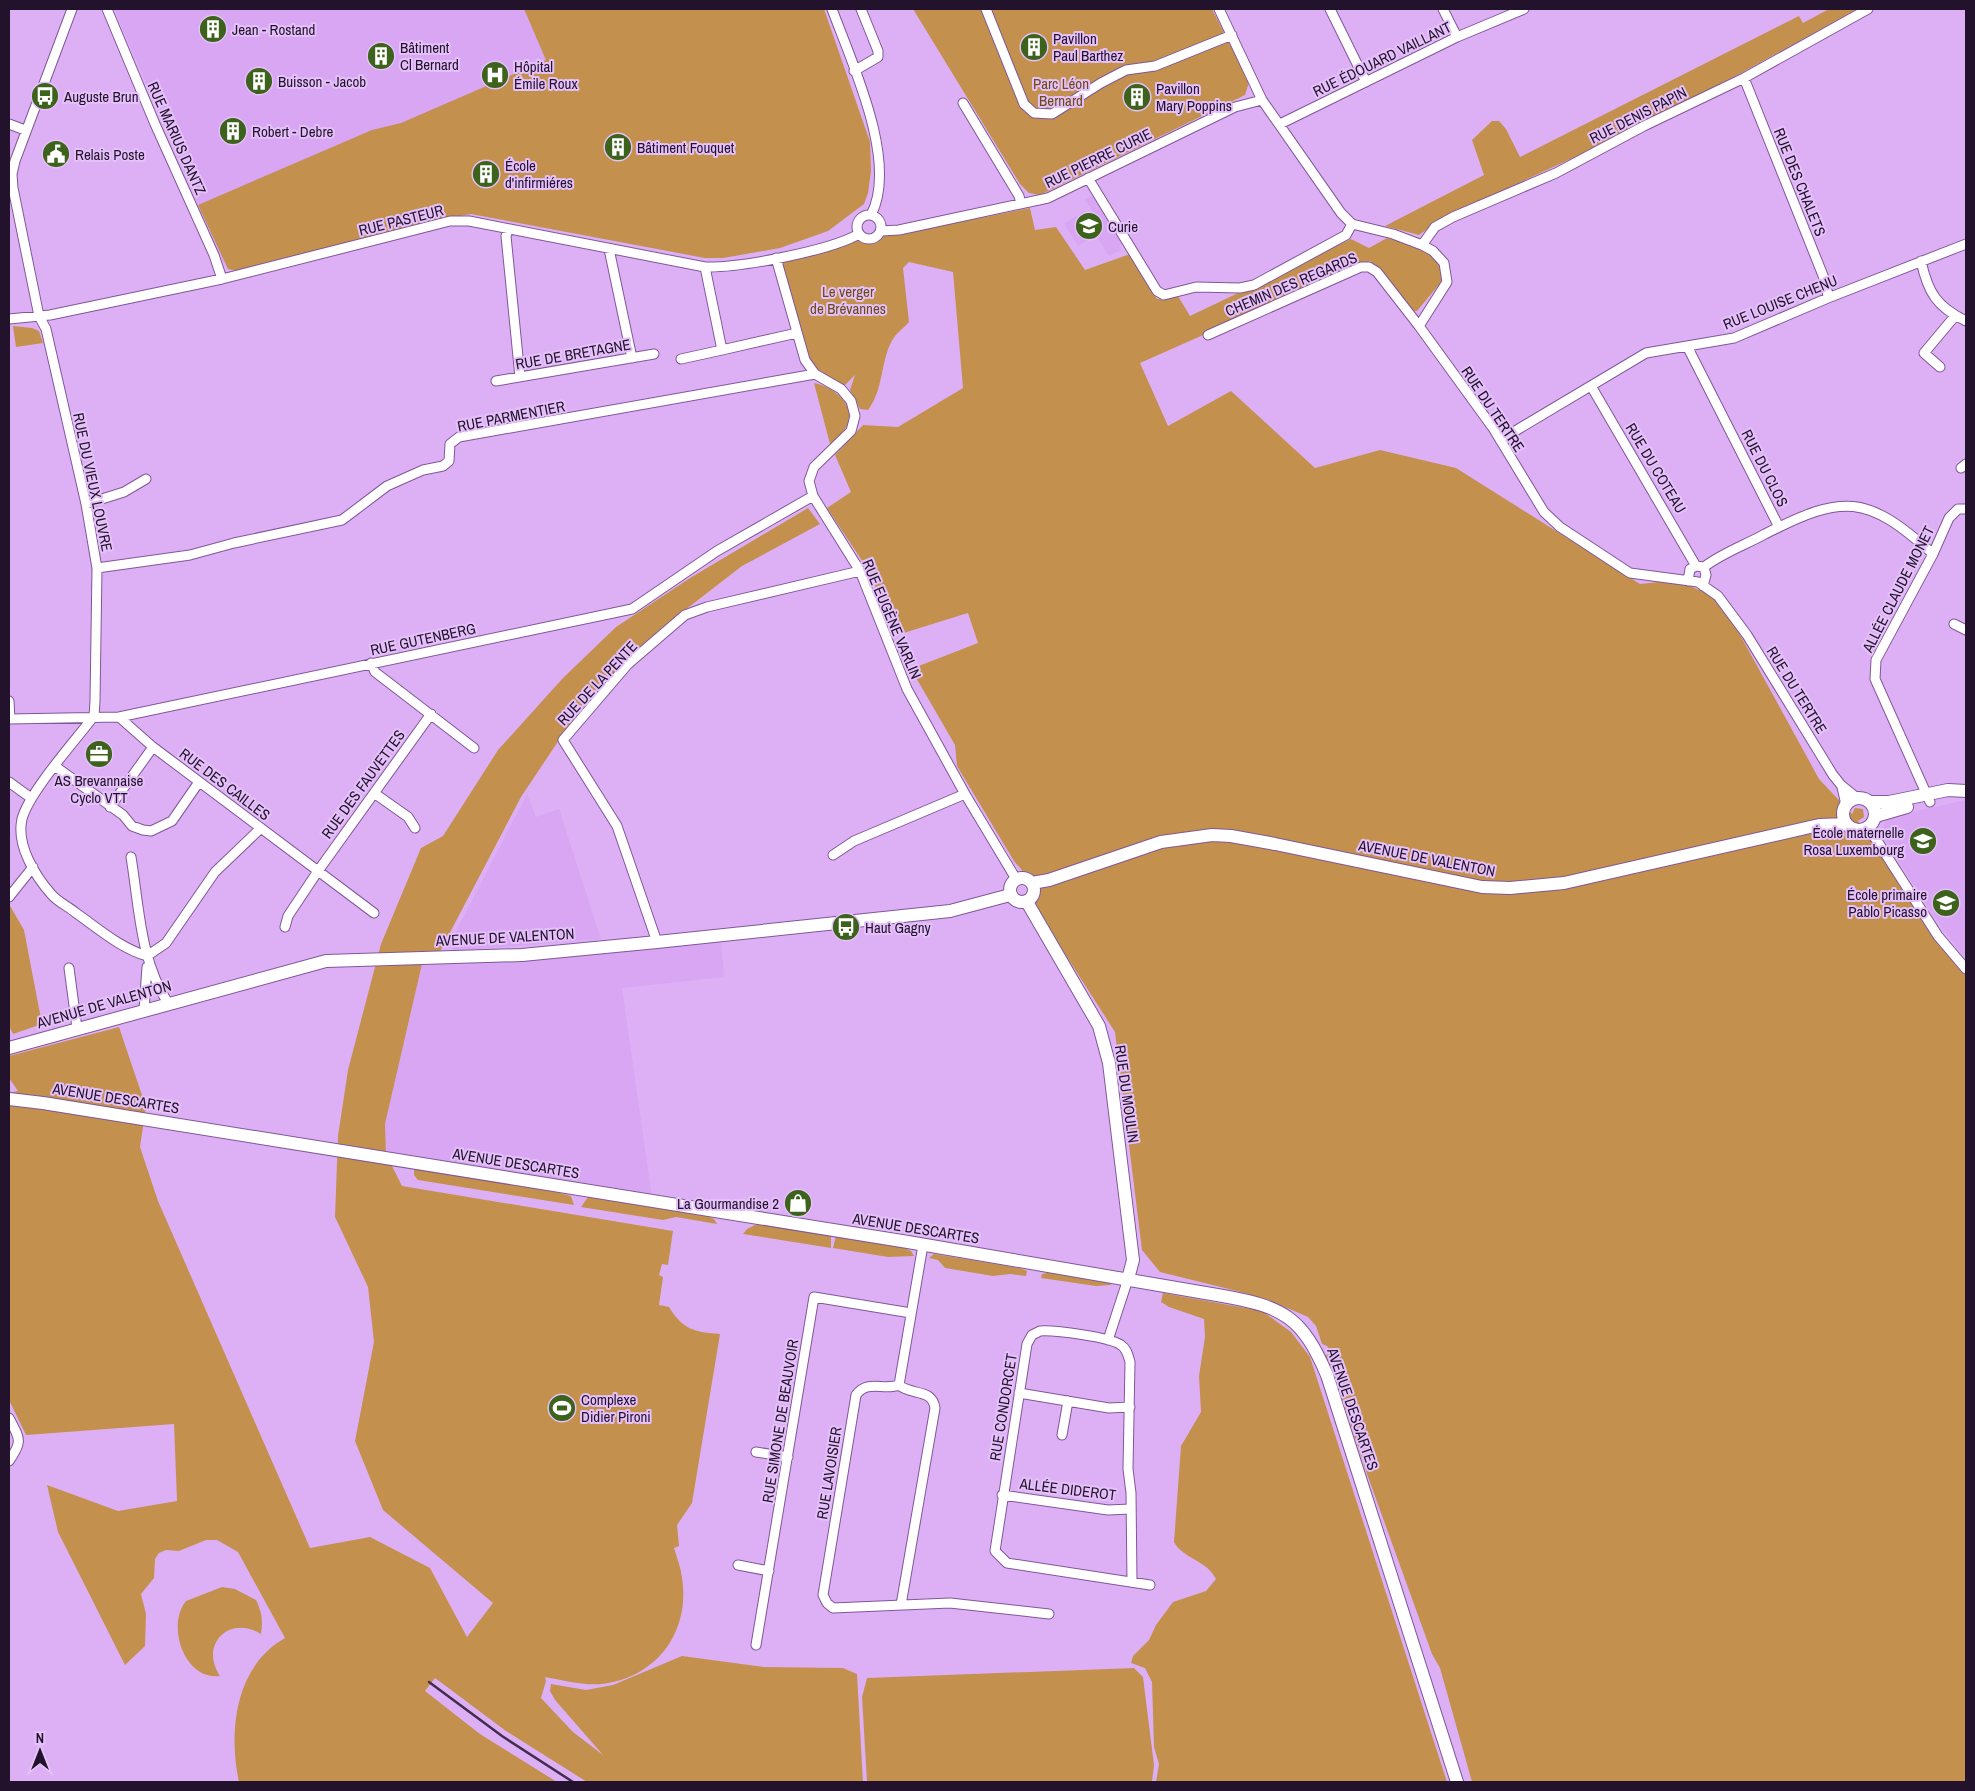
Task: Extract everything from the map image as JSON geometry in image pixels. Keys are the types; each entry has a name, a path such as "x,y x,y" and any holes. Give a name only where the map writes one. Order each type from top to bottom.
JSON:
{"main road":[{"path":"1870,802 1876,816 1871,826 1866,830 1859,831 1848,810 1870,802 1928,798 1966,792"},
{"path":"1876,816 1928,798"},
{"name":"AVENUE DE VALENTON","path":"1032,883 1049,880 1161,842 1212,835 1231,836 1275,844 1473,886 1518,888 1564,883 1819,825 1834,819 1848,810"},
{"path":"1016,879 1027,879 1032,883 1034,890 1032,897 1027,902 1018,902 1010,895 1009,888 1016,879"},
{"name":"AVENUE DE VALENTON","path":"9,1048 326,961 522,955 657,942 950,911 1010,895"},
{"name":"RUE DU MOULIN","path":"1027,902 1099,1026 1107,1054 1133,1260 1128,1279"},
{"name":"AVENUE DESCARTES","path":"9,1093 43,1103"},
{"name":"AVENUE DESCARTES","path":"9,1100 43,1103 923,1245 1128,1279 1256,1302 1275,1308 1293,1320 1310,1339 1327,1375 1457,1782"}],"street":[{"name":"RUE DU VIEUX LOUVRE","path":"72,9 25,130 14,161 12,174 13,188 39,316 46,329 86,504 97,568 94,716"},
{"name":"RUE MARIUS DANTZ","path":"106,9 214,255 222,279"},
{"path":"832,9 876,134 879,152 876,206 871,214 859,218 856,226 859,234 869,240 876,237 881,231 878,219 871,214"},
{"path":"854,71 878,57 878,51 861,9"},
{"path":"986,9 1024,104 1034,113 1052,114 1101,83 1126,70 1155,66 1232,35"},
{"path":"1219,9 1262,100 1341,213 1352,224 1393,234 1422,245 1433,251 1444,263 1447,282 1419,326"},
{"path":"1330,9 1366,82"},
{"path":"1443,9 1457,37"},
{"name":"RUE ÉDOUARD VAILLANT","path":"1280,124 1457,37 1524,9"},
{"name":"RUE DENIS PAPIN","path":"1422,245 1436,227 1453,217 1556,173 1644,126 1744,78 1868,9"},
{"name":"RUE DES CHALETS","path":"1744,78 1826,283 1828,298"},
{"name":"RUE PIERRE CURIE","path":"881,231 898,230 1048,198 1234,107 1262,100"},
{"path":"963,103 1019,196 1021,204"},
{"path":"9,124 25,130"},
{"path":"1088,178 1158,291 1164,294 1196,287 1240,288 1254,285 1346,235 1352,224"},
{"name":"RUE PASTEUR","path":"9,319 39,316 222,279 450,221 469,221 705,267 732,266 776,258 844,242 859,234"},
{"path":"508,230 506,236 520,377"},
{"name":"RUE LOUISE CHENU","path":"1500,440 1646,353 1734,338 1828,298 1966,244"},
{"path":"609,249 632,358"},
{"path":"776,258 804,360 815,374 841,389 851,401 855,416 851,431 814,467 809,481 813,496"},
{"path":"1921,261 1931,292 1946,311 1966,321"},
{"path":"705,267 722,350"},
{"name":"CHEMIN DES REGARDS","path":"1208,335 1361,267 1369,267 1377,272 1419,326"},
{"path":"1940,367 1924,353 1955,316"},
{"name":"RUE DU TERTRE","path":"1419,326 1500,440 1544,512 1577,540 1630,572 1698,582 1718,596 1747,635 1841,785 1848,810"},
{"path":"681,359 797,333"},
{"name":"RUE DU CLOS","path":"1687,346 1779,527 1700,566"},
{"name":"RUE DE BRETAGNE","path":"496,381 654,354"},
{"name":"RUE PARMENTIER","path":"97,568 190,555 234,543 342,520 387,486 423,470 444,466 449,461 450,444 459,438 815,374"},
{"name":"RUE DU COTEAU","path":"1591,386 1700,566"},
{"path":"86,504 124,492 146,479"},
{"name":"RUE EUGÈNE VARLIN","path":"813,496 860,571 907,689 965,794 1016,879"},
{"name":"RUE GUTENBERG","path":"9,719 118,716 632,609 717,551 813,496"},
{"path":"1779,527 1825,508 1853,506 1877,512 1905,529 1933,554"},
{"name":"ALLÉE CLAUDE MONET","path":"1928,798 1875,679 1876,660 1933,554 1949,518 1958,509 1966,509"},
{"path":"1688,581 1690,569 1700,566 1706,575 1703,586"},
{"name":"RUE DE LA PENTE","path":"657,942 617,826 563,740 628,664 685,615 707,607 860,571"},
{"path":"1954,624 1966,630"},
{"path":"371,664 375,672 474,748"},
{"path":"9,701 9,719"},
{"name":"RUE DES FAUVETTES","path":"285,927 288,916 318,871 431,714"},
{"path":"94,716 30,798 21,828 25,853 32,867 52,895 128,950 147,956"},
{"name":"RUE DES CAILLES","path":"118,716 153,747 374,912"},
{"path":"110,807 153,747"},
{"path":"56,767 123,815 132,826 151,831 172,821 199,782"},
{"path":"9,782 30,798"},
{"path":"374,793 408,817 415,828"},
{"path":"833,855 854,841 965,794"},
{"path":"147,956 166,942 215,872 261,828"},
{"path":"1866,830 1876,839 1938,936 1966,969"},
{"path":"131,857 147,956 156,984 168,1003"},
{"path":"9,897 32,867"},
{"path":"144,1010 147,956"},
{"path":"69,968 77,1028"},
{"path":"899,1385 923,1245"},
{"path":"1108,1340 1128,1279"},
{"name":"RUE SIMONE DE BEAUVOIR","path":"756,1645 814,1297 911,1313"},
{"name":"RUE CONDORCET","path":"1132,1582 1131,1510 1128,1469 1130,1362 1127,1350 1120,1344 1108,1340 1040,1331 1032,1335 1027,1344 1014,1436 1002,1495 994,1551 999,1558 1007,1563 1150,1585"},
{"name":"RUE LAVOISIER","path":"870,1385 890,1388 899,1385 906,1391 928,1394 934,1401 935,1408 901,1605 834,1608 827,1603 823,1595 856,1395 862,1387 870,1385"},
{"path":"1019,1393 1109,1408 1130,1407"},
{"path":"1062,1435 1068,1401"},
{"path":"9,1418 18,1436 19,1447 9,1461"},
{"path":"756,1452 788,1458"},
{"name":"ALLÉE DIDEROT","path":"1002,1495 1108,1510 1131,1510"},
{"path":"738,1565 769,1571"},
{"path":"901,1605 950,1603 1049,1614"}],"shaded area":[{"name":"Hôpital Émile Roux","path":"114,9 824,9 870,142 868,193 864,204 828,231 780,248 723,258 705,258 471,214 228,269 222,260"},
{"name":"Curie","path":"1094,194 1123,243 1119,246 1121,250 1109,256 1096,235 1078,246 1064,223 1085,211 1087,215 1093,211 1084,200"},
{"path":"527,794 536,817 559,809 601,939 453,951 454,935"},
{"path":"1966,800 1966,959 1939,924 1881,834 1886,818"},
{"path":"721,941 724,977 622,988 652,1198 386,1155 385,1124 422,964"}],"green space":[{"name":"Hôpital Émile Roux","path":"524,9 824,9 870,142 871,171 868,193 864,204 828,231 780,248 723,258 705,258 471,214 238,271 228,269 198,205 372,130 401,123 546,60"},
{"name":"Parc Léon Bernard","path":"913,9 1212,9 1249,82 1245,95 1040,195 1029,193 1020,184"},
{"path":"1829,9 1857,9 1743,72 1603,144 1443,218 1419,235 1385,226 1484,175 1472,140 1492,121 1499,121 1506,129 1520,157 1799,16 1803,23"},
{"name":"Le verger de Brévannes","path":"1030,208 1035,230 1056,227 1085,270 1130,254 1157,299 1178,296 1190,316 1351,239 1369,248 1387,238 1415,246 1431,255 1441,270 1442,281 1417,311 1411,311 1377,266 1370,261 1140,363 1168,426 1231,391 1315,468 1380,450 1456,468 1640,584 1677,580 1721,600 1819,779 1852,814 1855,808 1863,809 1864,817 1858,821 1966,969 1966,1782 1472,1782 1440,1668 1432,1654 1367,1474 1336,1381 1325,1356 1331,1353 1327,1346 1322,1344 1316,1326 1308,1317 1276,1303 1245,1293 1160,1272 1142,1250 1115,1032 1035,907 1036,887 1014,861 957,766 955,745 911,669 978,643 968,613 897,635 867,568 827,508 851,492 835,455 863,425 898,427 963,388 953,272 909,262 903,268 909,322 890,344 877,392 868,410 860,409 850,390 855,375 841,389 827,380 805,360 776,258 821,244 852,237 883,233 899,234"},
{"path":"13,326 32,328 39,331 43,343 16,347"},
{"path":"814,383 830,389 847,406 848,422 843,433 830,444"},
{"path":"808,508 820,524 742,566 663,627 587,698 521,797 434,963 422,964 385,1124 386,1154 402,1186 673,1231 668,1265 662,1264 659,1275 663,1277 659,1305 669,1307 679,1321 690,1328 697,1331 720,1334 692,1503 677,1525 679,1546 674,1548 679,1563 683,1596 677,1630 669,1644 658,1657 646,1668 630,1676 605,1684 579,1683 545,1677 546,1681 541,1698 573,1732 603,1755 555,1700 550,1691 551,1684 586,1690 613,1685 682,1656 764,1667 843,1668 857,1674 863,1782 587,1782 506,1731 435,1678 425,1691 480,1734 557,1782 239,1782 235,1742 239,1702 255,1665 268,1650 285,1638 238,1552 217,1540 206,1540 179,1551 166,1550 159,1553 155,1559 154,1578 141,1594 146,1614 145,1646 125,1665 58,1532 47,1485 118,1511 177,1501 174,1424 26,1435 9,1400 9,1093 18,1091 9,1078 9,1056 119,1027 146,1107 140,1147 158,1201 310,1548 370,1537 430,1568 467,1637 493,1603 383,1510 355,1441 374,1342 368,1287 335,1217 338,1136 348,1070 381,944 421,848 443,836 498,750 563,678 616,627 690,578"},
{"path":"9,904 24,930 42,1024 13,1034 9,1026"},
{"path":"414,1168 556,1190 556,1192 571,1196 574,1205 418,1180 414,1175"},
{"path":"588,1197 706,1215 714,1219 717,1224 676,1217 663,1220 581,1207"},
{"path":"757,1224 831,1235 831,1248 743,1234 747,1229"},
{"path":"836,1236 902,1247 911,1251 914,1256 888,1257 833,1248"},
{"path":"934,1254 1020,1268 1027,1271 1026,1276 1010,1274 993,1276 945,1268 938,1260 929,1258"},
{"path":"1053,1272 1113,1282 1110,1285 1096,1286 1041,1278 1042,1274"},
{"path":"1163,1293 1262,1311 1291,1332 1310,1357 1447,1782 1156,1782 1159,1764 1154,1747 1152,1682 1145,1668 1131,1663 1133,1656 1149,1640 1156,1625 1173,1602 1206,1591 1216,1579 1207,1568 1183,1552 1174,1542 1181,1446 1201,1412 1199,1376 1205,1337 1204,1319 1169,1307 1161,1302"},
{"path":"222,1587 235,1589 256,1600 262,1617 261,1634 249,1629 238,1628 228,1630 215,1644 213,1654 214,1664 220,1676 207,1675 197,1670 188,1661 182,1649 178,1637 180,1611 186,1601"},
{"path":"1134,1668 1143,1677 1154,1765 1152,1782 867,1782 862,1697 867,1678"}],"railway":[{"path":"429,1682 502,1736 573,1782"}],"place":[{"name":"Jean - Rostand","path":"213,29"},
{"name":"Pavillon Paul Barthez","path":"1034,47"},
{"name":"Bâtiment Cl Bernard","path":"381,56"},
{"name":"Hôpital Émile Roux","path":"495,75"},
{"name":"Buisson - Jacob","path":"259,81"},
{"name":"Auguste Brun","path":"45,96"},
{"name":"Pavillon Mary Poppins","path":"1137,97"},
{"name":"Robert - Debre","path":"233,131"},
{"name":"Bâtiment Fouquet","path":"618,147"},
{"name":"Relais Poste","path":"56,154"},
{"name":"École d'infirmiéres","path":"486,174"},
{"name":"Curie","path":"1089,226"},
{"name":"AS Brevannaise Cyclo VTT","path":"99,754"},
{"name":"École maternelle Rosa Luxembourg","path":"1923,841"},
{"name":"École primaire Pablo Picasso","path":"1946,903"},
{"name":"Haut Gagny","path":"846,927"},
{"name":"La Gourmandise 2","path":"798,1203"},
{"name":"Complexe Didier Pironi","path":"562,1408"}]}
